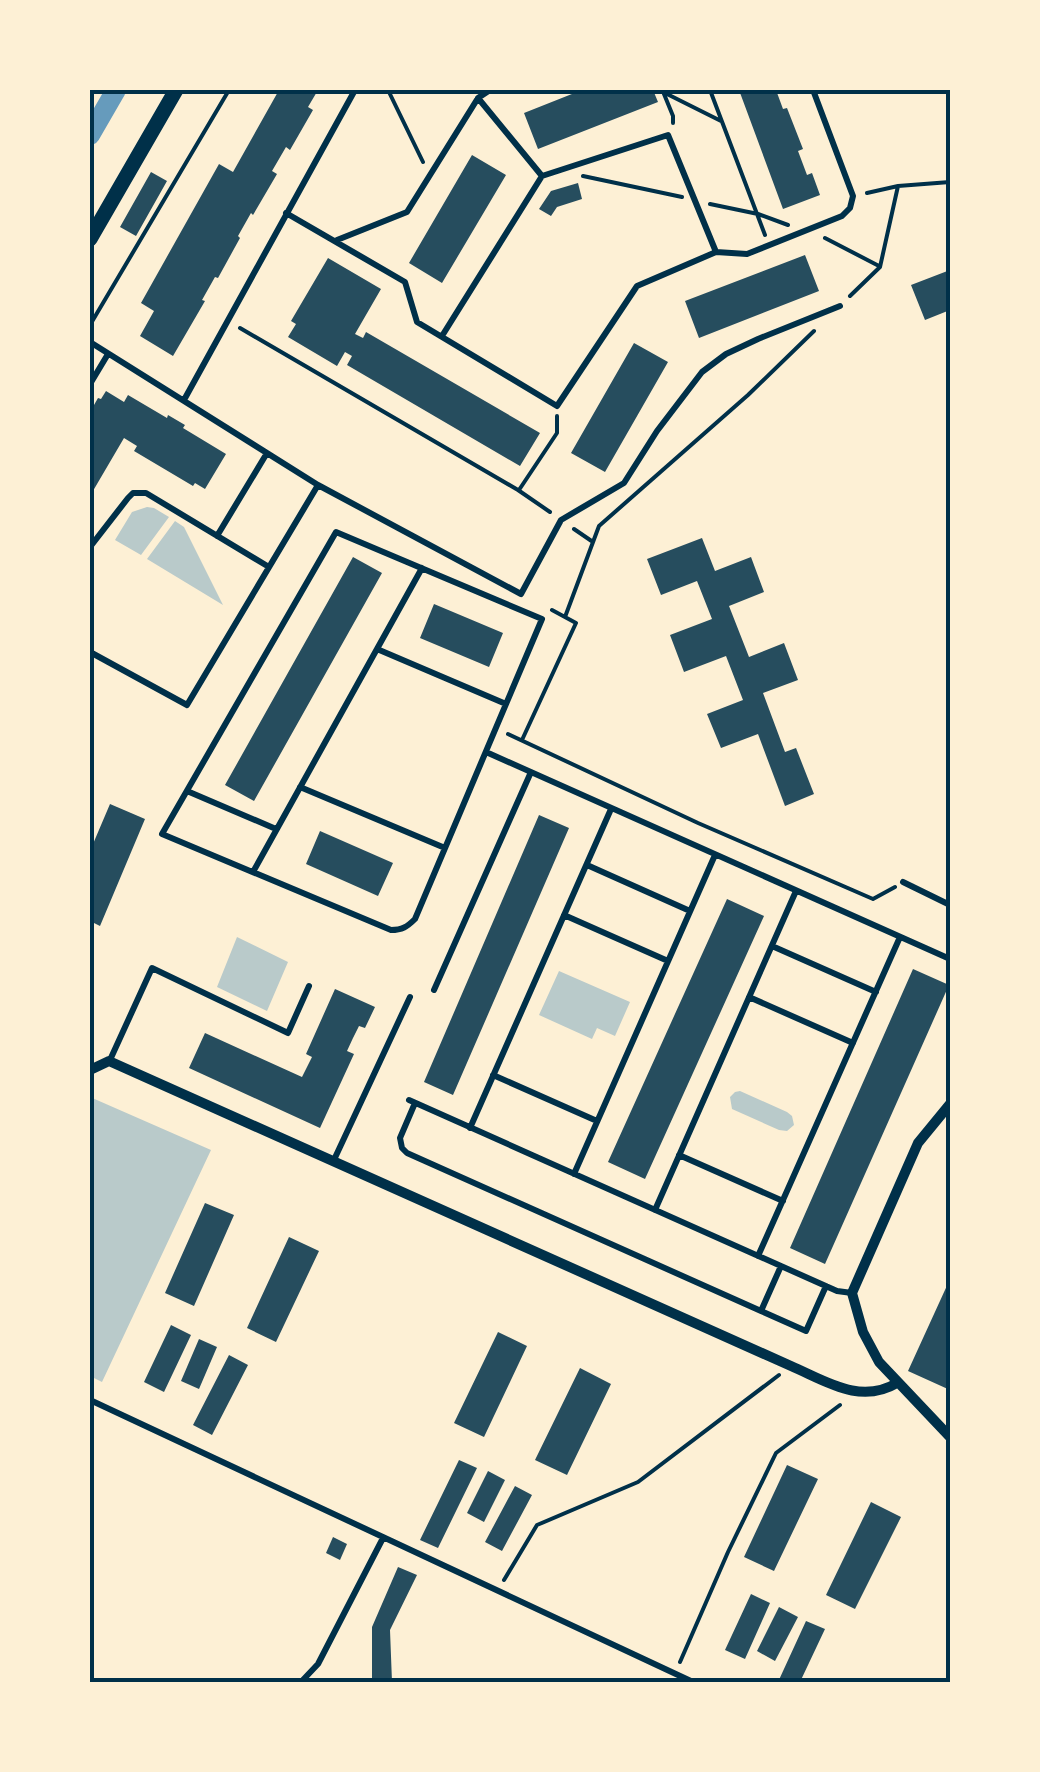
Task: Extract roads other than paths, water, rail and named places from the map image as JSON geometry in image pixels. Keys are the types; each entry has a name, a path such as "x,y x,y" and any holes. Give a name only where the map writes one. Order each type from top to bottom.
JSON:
{"street":[{"path":"90,239 176,90"},
{"path":"90,1070 109,1061 855,1393 878,1392 897,1383"},
{"path":"950,1104 918,1143 852,1293 863,1332 880,1362 950,1434"}],"lane":[{"path":"184,400 355,90"},
{"path":"337,241 407,212 478,98 490,90"},
{"path":"286,213 406,282 418,322 557,406 637,286 716,252 747,254 842,216 850,208 853,196 813,90"},
{"path":"478,98 542,176"},
{"path":"442,337 542,176 668,135 716,252"},
{"path":"90,342 318,485 522,594 561,520 624,483 702,372 758,338 840,306"},
{"path":"90,384 108,354"},
{"path":"218,536 267,452"},
{"path":"90,652 187,705 318,485"},
{"path":"91,544 128,498 140,492 270,567"},
{"path":"336,532 542,619 506,704 415,920 407,927 390,930 162,834 336,532"},
{"path":"253,872 422,568"},
{"path":"377,649 506,704"},
{"path":"486,752 950,959"},
{"path":"434,990 531,772"},
{"path":"300,787 445,848"},
{"path":"186,792 276,830"},
{"path":"470,1128 612,808"},
{"path":"574,1174 715,854"},
{"path":"586,865 690,911"},
{"path":"903,882 950,905"},
{"path":"655,1210 796,890"},
{"path":"564,916 668,962"},
{"path":"758,1256 900,937"},
{"path":"772,946 876,992"},
{"path":"109,1061 152,968 288,1033 310,986"},
{"path":"333,1162 410,997"},
{"path":"749,997 853,1043"},
{"path":"494,1075 597,1121"},
{"path":"826,1286 806,1331 760,1311 407,1153 400,1138 412,1102 470,1128 574,1174 758,1256 781,1266 826,1286 837,1291 852,1293"},
{"path":"679,1155 783,1201"},
{"path":"760,1311 781,1266"},
{"path":"90,1400 694,1682"},
{"path":"301,1682 318,1664 383,1538"}],"waterway":[{"path":"90,135 116,90"}]}
